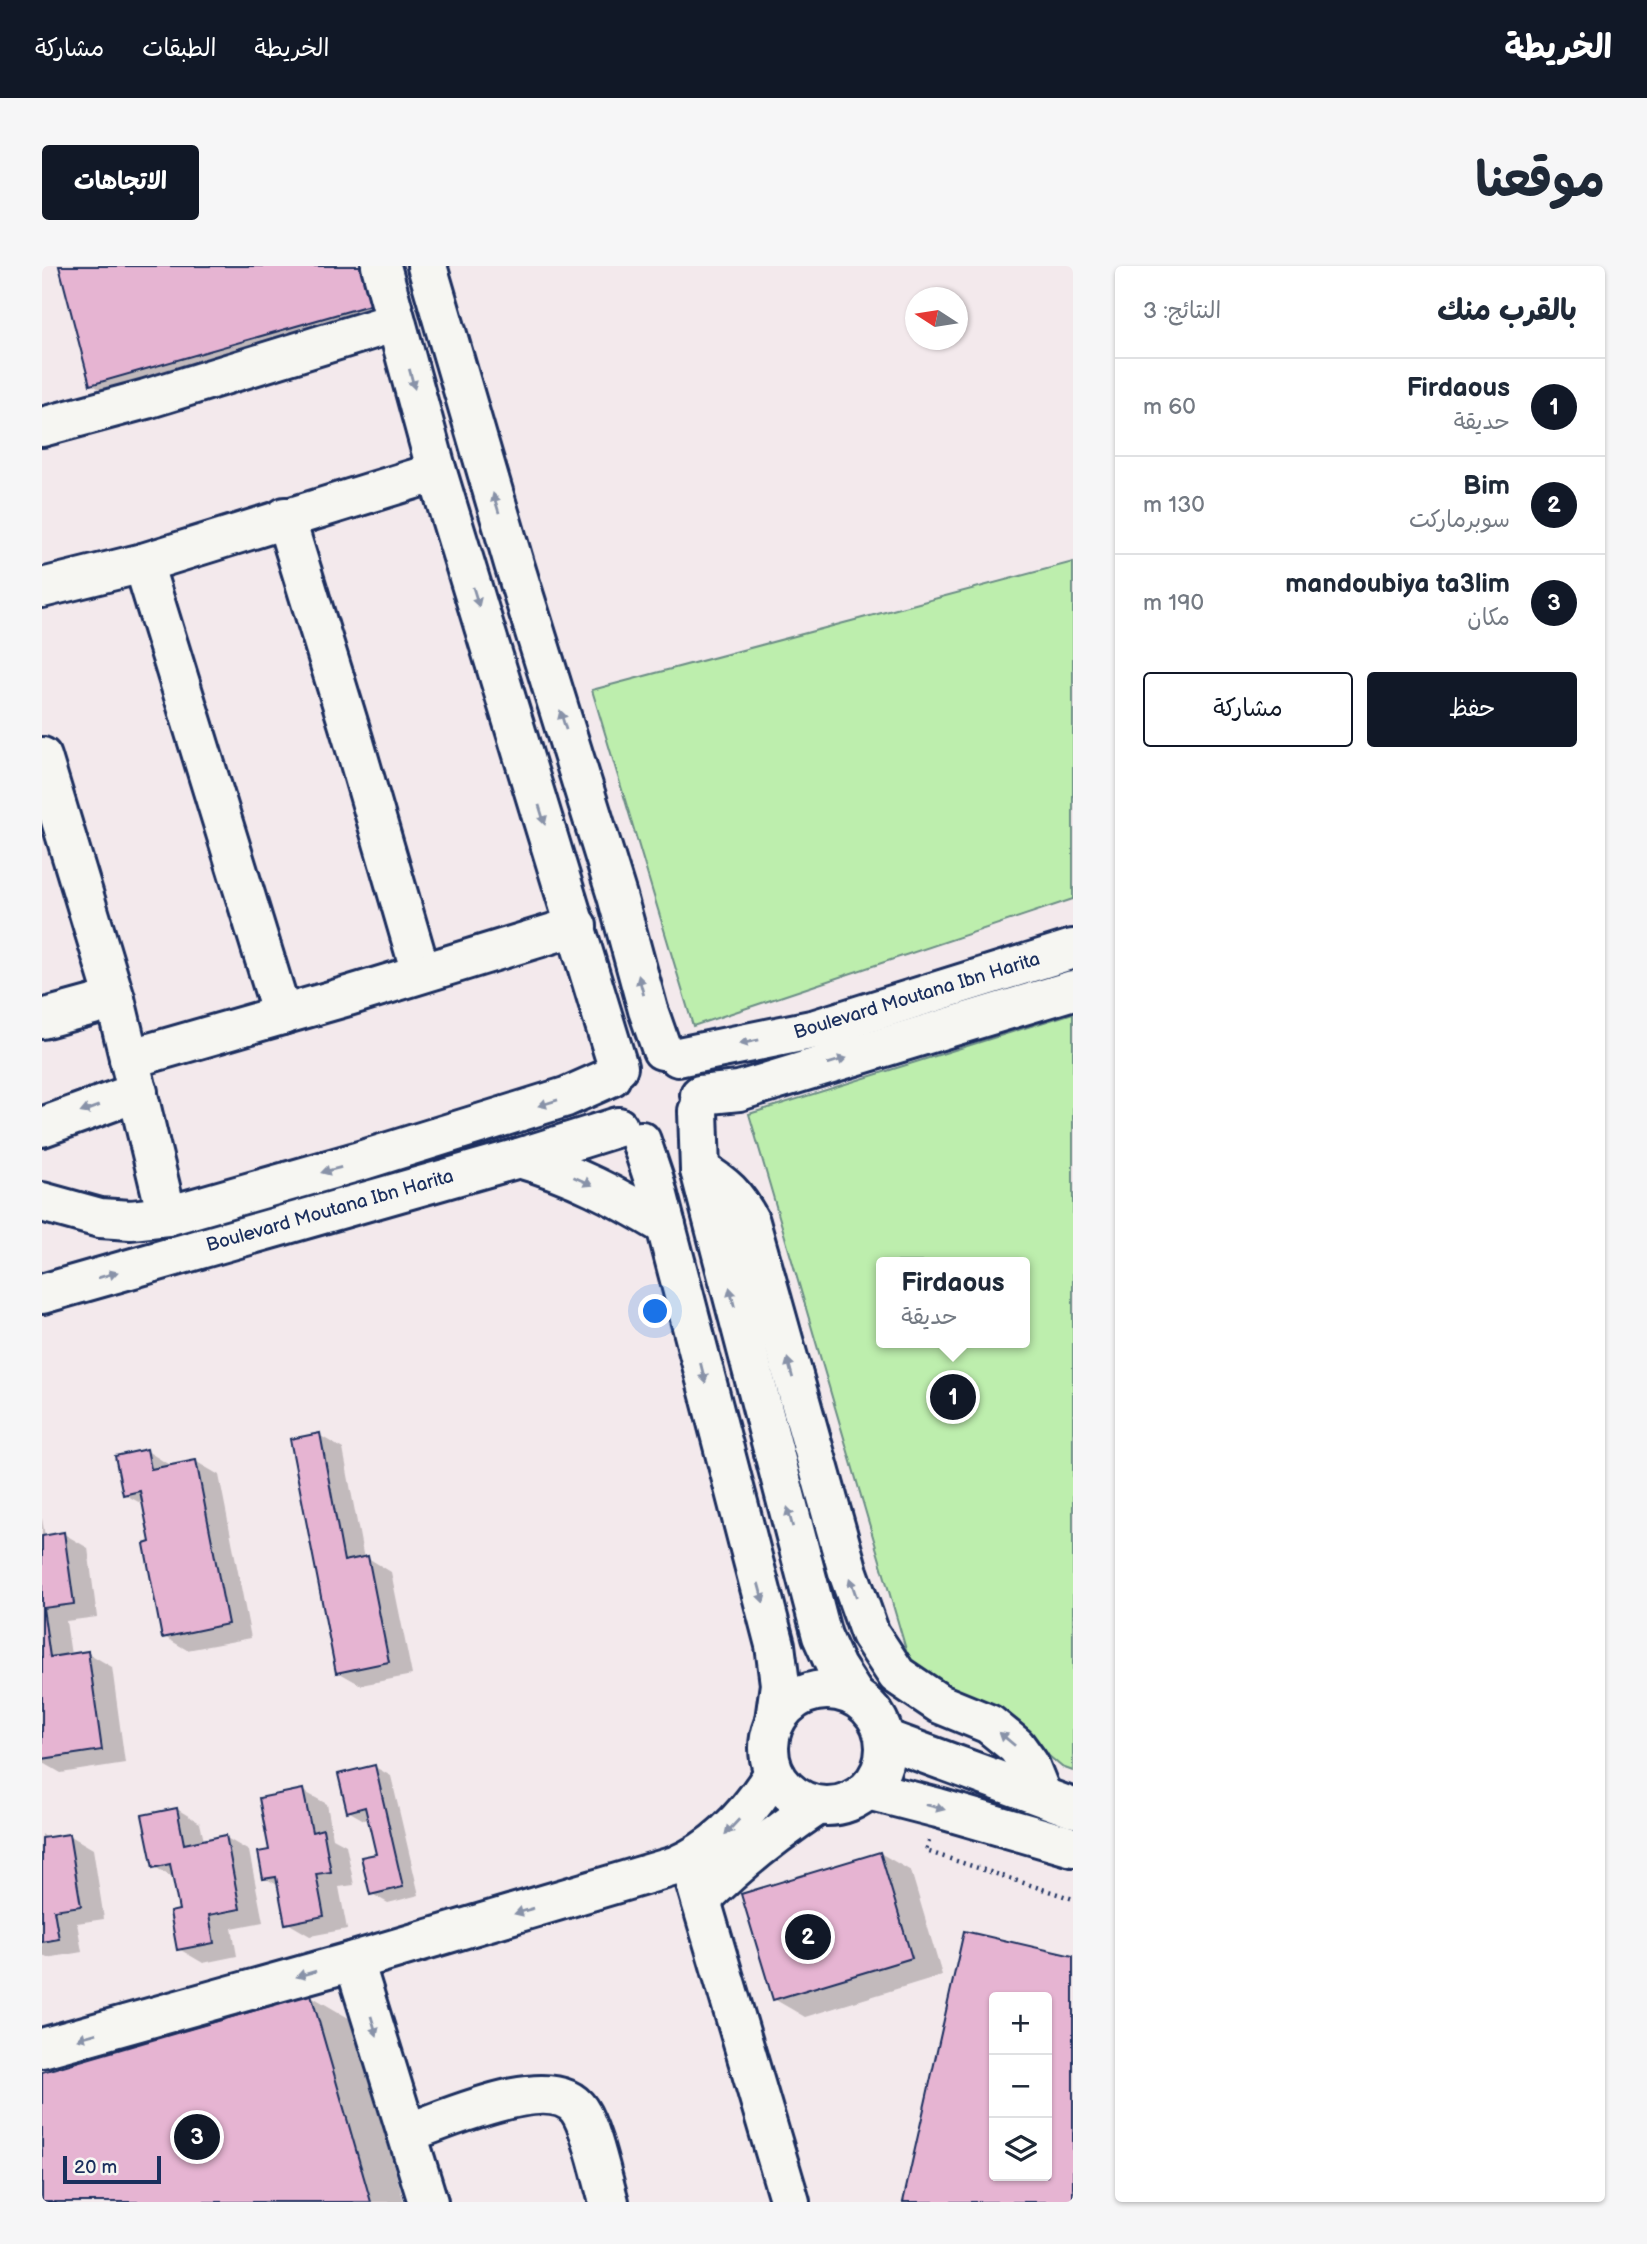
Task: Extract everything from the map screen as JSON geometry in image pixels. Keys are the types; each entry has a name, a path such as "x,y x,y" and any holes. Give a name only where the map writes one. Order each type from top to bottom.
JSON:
{"street":[{"path":"381,266 437,472 577,926 615,1072"},
{"path":"427,266 514,564 617,896 648,1010 670,1053"},
{"path":"42,427 146,399 396,322"},
{"path":"42,588 143,563 437,472"},
{"path":"285,517 421,973"},
{"path":"143,563 282,1015"},
{"path":"42,757 115,999 167,1216"},
{"path":"42,1127 134,1075 282,1015 577,926"},
{"name":"Boulevard Moutana Ibn Harita","path":"670,1053 816,1029 1073,949"},
{"name":"Boulevard Moutana Ibn Harita","path":"699,1103 1073,990"},
{"path":"42,1019 115,999"},
{"path":"646,1051 670,1053 690,1066 697,1080 699,1170 822,1636 836,1667 855,1695 869,1706 880,1721 885,1739 885,1757 879,1775 868,1790 853,1801 836,1806 817,1806 800,1799 785,1788 774,1773 769,1756 769,1738 775,1720 780,1684 775,1645 654,1180 629,1134 611,1116 608,1103 608,1090 615,1072 630,1056 646,1051"},
{"name":"Boulevard Moutana Ibn Harita","path":"42,1202 100,1218 131,1220 167,1216 360,1161 566,1097 615,1072"},
{"path":"629,1134 654,1143 667,1141 690,1125 699,1103"},
{"name":"Boulevard Moutana Ibn Harita","path":"42,1294 519,1158 629,1134"},
{"path":"519,1158 586,1181 666,1226"},
{"path":"699,1170 723,1184 739,1201 750,1222 848,1572 870,1634 897,1675 940,1704 989,1724 1016,1746 1057,1802"},
{"path":"775,1720 786,1705 801,1695 819,1689 837,1689 855,1695"},
{"path":"885,1739 1057,1802"},
{"path":"42,2048 354,1961 689,1860 722,1837 757,1801 774,1773"},
{"path":"868,1790 1073,1847"},
{"path":"701,1900 759,1847 817,1806"},
{"path":"689,1860 790,2202"},
{"path":"354,1961 428,2202"},
{"path":"407,2133 512,2097 538,2094 554,2096 571,2102 579,2109 609,2202"}],"path":[{"path":"938,1808 926,1851 1073,1899"}],"green space":[{"path":"1073,562 1073,899 693,1026 592,690"},
{"path":"1073,1013 1073,1771 1062,1767 1015,1727 915,1680 749,1114"}],"building":[{"path":"59,266 361,266 373,304 90,385"},
{"path":"320,1433 344,1561 368,1556 389,1662 336,1673 290,1439"},
{"path":"147,1449 151,1469 196,1460 228,1624 162,1638 144,1544 150,1542 140,1491 123,1495 115,1456"},
{"path":"64,1532 74,1604 43,1608 50,1657 88,1651 102,1750 42,1759 42,1536"},
{"path":"375,1765 403,1887 370,1895 361,1857 376,1854 365,1807 347,1812 338,1774"},
{"path":"303,1789 312,1832 323,1829 331,1872 316,1874 324,1916 285,1924 276,1877 263,1879 258,1852 269,1850 259,1798"},
{"path":"177,1808 184,1844 226,1835 240,1909 209,1915 214,1943 177,1950 170,1912 179,1910 170,1864 153,1868 142,1815"},
{"path":"69,1834 81,1906 54,1910 59,1939 42,1942 42,1838"},
{"path":"880,1852 912,1958 773,2000 741,1894"},
{"path":"964,1931 1073,1956 1073,2202 903,2202"},
{"path":"311,1994 371,2202 42,2202 42,2072"}],"place":[{"name":"Firdaous","path":"953,1397"},
{"name":"Bim","path":"808,1937"},
{"name":"mandoubiya ta3lim","path":"197,2137"}]}
